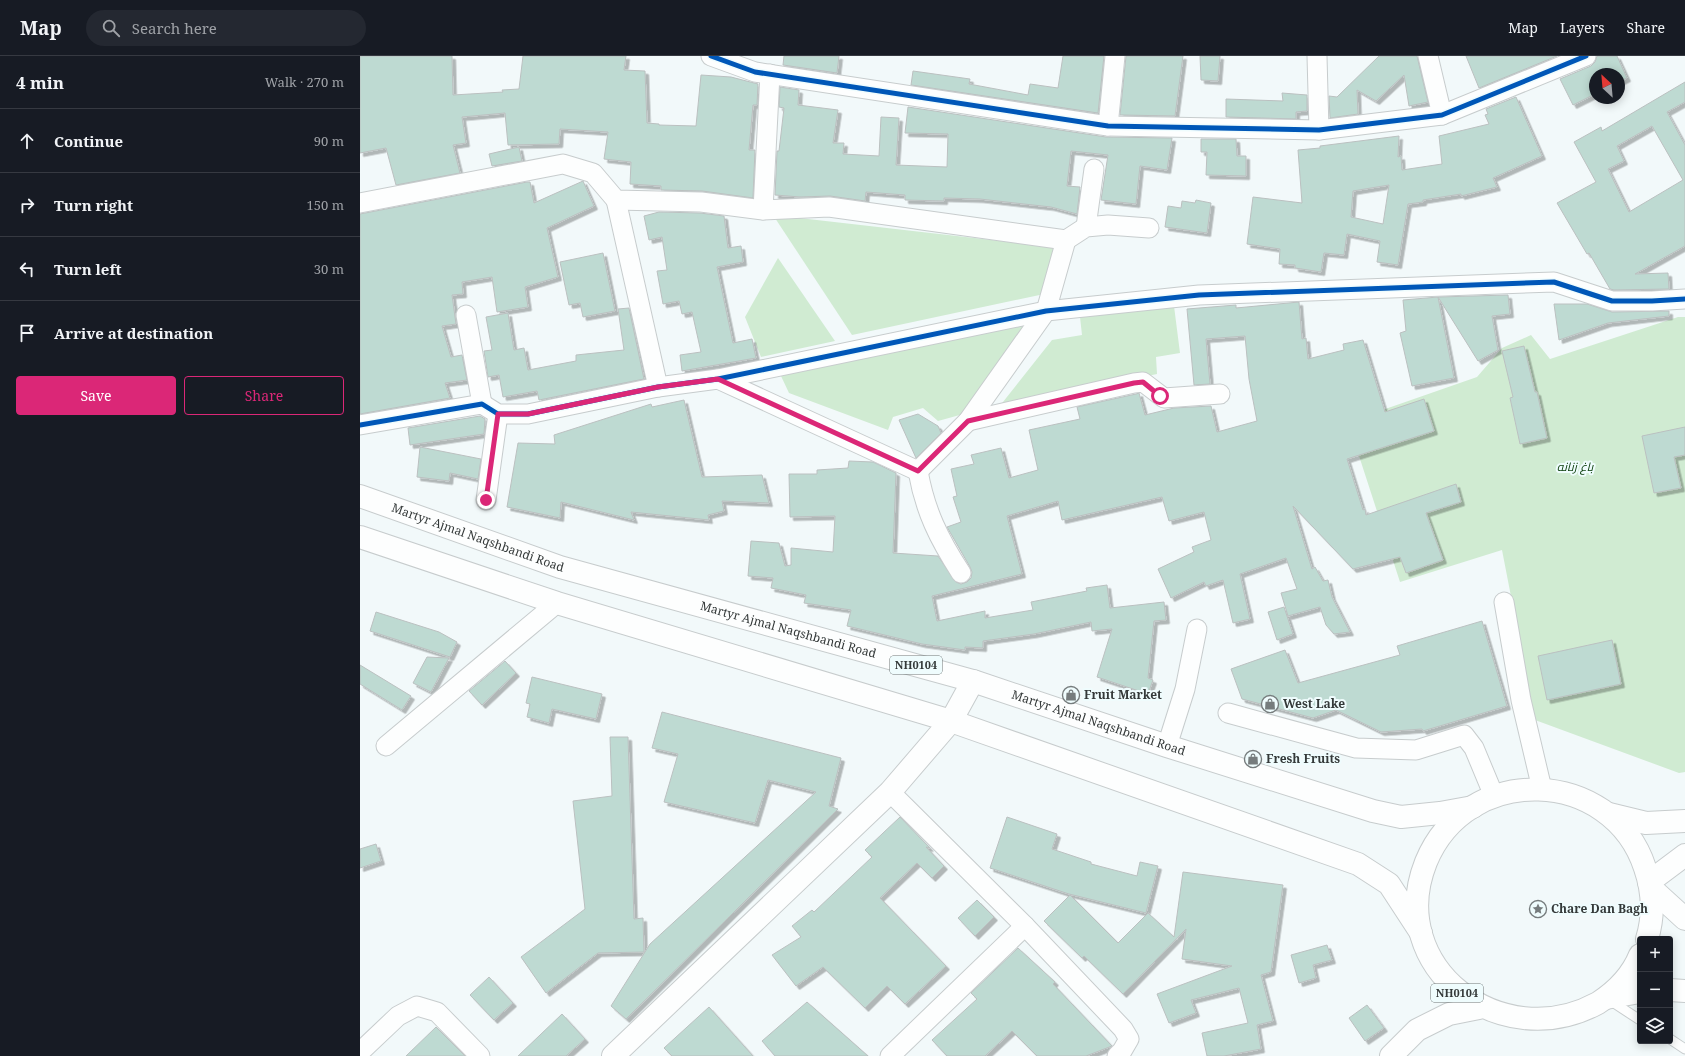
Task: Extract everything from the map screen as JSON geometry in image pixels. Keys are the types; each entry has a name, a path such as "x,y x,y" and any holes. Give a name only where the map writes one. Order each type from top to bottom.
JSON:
{"main road":[{"name":"Martyr Ajmal Naqshbandi Road","path":"360,496 560,567 974,681 1167,746 1373,811 1401,817 1440,814 1472,807"},
{"name":"NH0104","path":"360,537 557,603 951,721 1358,864 1389,884 1421,933"},
{"path":"613,1056 890,792 951,721 974,681"},
{"name":"NH0104","path":"1637,960 1624,981 1606,998 1587,1010 1566,1018 1544,1022 1522,1022 1500,1017 1480,1008 1459,994 1442,977 1429,956 1421,933 1418,909 1420,885 1426,862 1438,840 1453,822 1472,807 1494,796 1518,790 1542,789 1566,793 1588,801 1609,814 1627,834 1641,856 1650,885 1652,912 1648,936"},
{"path":"1609,814 1646,823 1685,821"},
{"path":"1685,856 1650,885 1685,919"},
{"path":"1673,990 1685,990"},
{"name":"NH0104","path":"1606,998 1637,993"},
{"path":"1390,1056 1417,1030 1449,1014 1480,1008"}],"street":[{"path":"711,56 760,67 1108,126 1319,130 1442,115 1586,56"},
{"path":"1108,126 1115,56"},
{"path":"1317,56 1319,130"},
{"path":"1428,56 1442,115"},
{"path":"760,67 763,210"},
{"path":"360,203 563,164 593,173 616,200 658,387"},
{"path":"1086,227 1094,169"},
{"path":"616,200 701,202 763,210 829,207 1066,240 1086,227 1108,225 1149,228"},
{"path":"918,471 968,421 1046,311 1066,240"},
{"path":"360,425 482,404 498,414 528,414 658,387 718,379 1046,311 1199,295 1554,282 1612,301 1685,299"},
{"path":"466,315 482,404"},
{"path":"718,379 918,471"},
{"path":"968,421 1143,382 1164,398 1220,394"},
{"path":"486,500 498,414"},
{"path":"918,471 922,494 934,525 961,574"},
{"path":"1504,602 1521,700 1542,789"},
{"path":"386,746 557,603"},
{"path":"1167,746 1185,689 1197,629"},
{"path":"1228,713 1356,748 1416,750 1464,735 1474,748 1494,796"},
{"path":"890,792 1025,926 1123,1029 1129,1039 1122,1051 1117,1056"},
{"path":"890,1056 1025,926"},
{"path":"360,1052 398,1016 417,1006 437,1012 480,1056"}],"lane":[{"path":"1606,998 1637,1018"},
{"path":"1673,1041 1685,1049"}],"green space":[{"path":"773,215 1062,248 1049,293 852,335"},
{"path":"778,258 835,341 761,357 745,317"},
{"path":"1174,306 1180,353 1156,357 1157,374 999,407 1052,340 1082,335 1080,317"},
{"name":"باغ زنانه","path":"1678,317 1685,317 1685,772 1679,773 1535,720 1502,550 1400,582 1348,422 1477,377 1502,348 1531,335 1550,359"},
{"path":"1038,322 967,413 938,421 923,408 893,417 888,430 789,393 781,376"}],"building":[{"path":"360,56 452,56 453,95 503,92 502,90 519,89 523,56 626,56 624,70 645,71 647,123 659,125 696,126 701,75 731,77 758,84 757,105 753,105 749,150 755,150 753,198 702,191 661,190 661,186 630,184 631,162 604,159 608,132 560,129 559,144 508,145 505,113 462,117 466,143 453,145 460,173 396,185 386,148 360,153"},
{"path":"784,56 839,56 837,73 783,65"},
{"path":"1063,56 1104,56 1098,113 911,85 913,71 970,79 969,84 1028,95 1030,84 1058,88"},
{"path":"1126,56 1183,56 1175,116 1120,115"},
{"path":"1200,56 1220,56 1218,81 1201,80"},
{"path":"1379,56 1417,56 1428,102 1409,106 1404,75 1376,101 1357,90 1358,114 1330,118 1329,96 1337,97"},
{"path":"1466,56 1557,56 1479,88"},
{"path":"1597,56 1617,56 1622,68 1589,68 1589,97 1573,105 1560,79 1591,66 1595,62"},
{"path":"1685,82 1685,102 1667,112 1685,145 1685,246 1635,274 1668,273 1669,289 1610,289 1589,253 1587,254 1557,203 1596,182 1574,142 1601,127 1602,131","holes":["1652,126 1683,180 1629,212 1608,169 1624,161 1617,146"]},
{"path":"780,87 799,90 798,105 838,110 833,143 844,143 843,154 879,156 881,117 899,118 896,165 947,167 948,134 905,133 908,107 1106,137 1172,138 1167,170 1140,166 1136,204 1101,200 1108,155 1071,151 1067,186 1080,187 1077,214 1051,207 980,199 944,198 944,201 905,200 905,195 866,192 865,201 830,196 800,197 775,195 777,151 779,151 784,108 779,107"},
{"path":"1282,93 1307,95 1307,111 1296,112 1296,119 1226,117 1226,99 1283,101"},
{"path":"1516,97 1542,156 1493,178 1497,187 1461,196 1461,194 1408,204 1398,265 1377,262 1380,241 1347,234 1344,255 1324,253 1321,272 1295,268 1295,265 1279,264 1280,249 1247,244 1253,197 1302,203 1298,150 1399,136 1398,157 1401,156 1402,170 1442,164 1439,136 1489,124 1485,115 1488,114 1486,109","holes":["1389,185 1383,224 1351,217 1353,191"]},
{"path":"1201,139 1236,139 1237,156 1246,156 1246,176 1206,175 1207,152 1201,152"},
{"path":"519,147 522,161 492,166 489,154"},
{"path":"583,181 594,206 547,228 558,277 525,287 528,307 497,312 492,277 462,282 463,294 452,295 456,324 442,326 451,357 462,355 467,380 445,383 450,398 360,414 360,214 527,182 530,182 534,203"},
{"path":"1196,200 1211,203 1207,233 1165,227 1168,206 1181,208 1182,201 1195,203"},
{"path":"659,212 700,213 724,216 728,248 741,246 743,262 717,267 733,343 752,339 756,358 682,371 680,355 701,352 692,312 682,314 679,301 663,304 657,271 667,270 662,237 649,240 644,216"},
{"path":"603,253 615,311 583,317 580,303 569,305 560,262"},
{"path":"1508,295 1510,314 1492,316 1498,350 1478,361 1438,297"},
{"path":"1438,297 1454,378 1412,386 1400,333 1406,331 1403,300"},
{"path":"1299,302 1302,339 1306,338 1308,359 1344,350 1343,344 1363,340 1385,412 1424,399 1434,431 1347,459 1363,510 1365,509 1366,515 1456,484 1461,502 1426,513 1443,560 1406,573 1400,557 1353,569 1293,506 1312,569 1315,567 1323,581 1328,580 1332,597 1350,632 1334,634 1326,625 1320,607 1288,616 1281,593 1297,589 1286,558 1240,574 1250,619 1233,623 1223,580 1206,586 1204,582 1171,598 1158,569 1194,552 1192,547 1211,540 1204,512 1169,521 1162,497 1062,520 1058,501 1007,516 1022,574 932,596 937,621 985,611 985,618 1033,610 1031,602 1087,591 1086,588 1107,585 1110,608 1164,602 1166,620 1154,621 1148,678 1153,680 1148,694 1097,677 1112,629 1092,631 1091,622 1034,634 983,641 983,648 965,647 965,650 922,644 847,626 851,610 804,603 806,595 771,588 773,578 748,576 751,541 779,543 785,566 791,565 791,548 833,552 835,516 790,517 789,474 817,474 817,470 848,468 849,461 873,462 896,473 893,553 938,556 956,582 961,584 967,582 971,578 972,572 947,527 961,522 953,497 957,496 951,469 974,464 971,455 1001,448 1009,478 1038,470 1029,430 1080,419 1077,407 1139,393 1145,415 1174,408 1211,406 1217,432 1257,421 1249,379 1245,336 1206,339 1210,384 1194,385 1187,309 1236,305 1236,308"},
{"path":"1554,304 1587,304 1612,312 1669,311 1669,316 1608,323 1559,340"},
{"path":"629,308 644,379 539,400 537,391 503,397 499,375 488,377 484,351 492,350 486,317 508,313 514,350 524,348 528,370 576,361 576,355 624,350 618,309"},
{"path":"1524,346 1535,392 1537,392 1547,438 1520,444 1510,398 1513,397 1502,351"},
{"path":"684,400 702,477 762,475 769,503 722,501 724,511 708,515 709,520 631,512 634,520 561,502 560,518 507,507 518,443 555,444 554,435 651,404 652,407"},
{"path":"918,414 938,426 941,433 916,458 899,420"},
{"path":"480,416 485,419 484,434 410,445 408,428"},
{"path":"1685,427 1685,455 1674,457 1681,488 1654,493 1642,436"},
{"path":"420,447 481,459 478,479 450,473 449,481 417,477"},
{"path":"1284,607 1293,634 1277,640 1268,612"},
{"path":"376,612 439,632 457,642 450,657 370,631"},
{"path":"1482,621 1507,706 1423,731 1422,729 1381,732 1336,710 1313,718 1242,699 1231,669 1285,650 1298,683 1400,655 1397,646"},
{"path":"1612,640 1621,684 1547,700 1538,656"},
{"path":"427,657 449,658 431,692 413,683"},
{"path":"505,661 516,673 482,705 469,691"},
{"path":"360,665 411,696 402,710 360,684"},
{"path":"532,677 602,694 596,719 552,709 549,723 527,717 530,704 526,703"},
{"path":"662,712 841,758 829,806 838,809 626,1019 611,1006 650,944 816,792 768,780 755,823 664,802 678,754 652,748"},
{"path":"610,737 628,737 634,919 643,918 644,952 598,953 546,993 521,957 585,909 573,801 612,796"},
{"path":"900,817 930,848 926,847 944,866 932,878 917,863 880,898 946,966 905,1004 887,986 865,1008 823,967 796,986 772,955 801,937 792,926 812,910 814,912 872,857 865,850"},
{"path":"1007,817 1057,834 1052,849 1091,862 1091,864 1137,876 1140,862 1158,866 1146,913 1069,894 990,868"},
{"path":"376,844 381,861 360,868 360,849"},
{"path":"1183,872 1283,885 1271,972 1261,975 1273,1021 1257,1025 1261,1049 1224,1056 1207,1056 1202,1033 1248,1023 1239,988 1191,1000 1196,1013 1169,1023 1157,994 1232,966 1182,959 1186,929 1123,994 1084,956 1082,958 1044,921 1070,895 1118,943 1148,913 1174,937"},
{"path":"977,900 994,917 975,936 958,918"},
{"path":"1327,945 1332,960 1313,965 1316,978 1299,983 1291,955"},
{"path":"1018,948 1055,982 1053,984 1112,1046 1086,1056 1037,1056 1012,1031 985,1056 947,1056 932,1040 977,999 971,993"},
{"path":"489,977 513,1003 494,1020 470,995"},
{"path":"807,1002 868,1056 775,1056 762,1041"},
{"path":"1367,1005 1384,1028 1365,1041 1349,1018"},
{"path":"709,1007 753,1056 672,1056 664,1048"},
{"path":"562,1014 585,1039 566,1056 518,1056"},
{"path":"436,1027 465,1056 406,1056"}],"cycle path":[{"path":"711,56 755,72 1108,126 1319,130 1442,115 1586,56"},
{"path":"360,425 482,404 498,414 528,414 658,387 718,379 1046,311 1199,295 1554,282 1612,301 1685,299"}],"place":[{"name":"Fruit Market","path":"1071,695"},
{"name":"West Lake","path":"1270,704"},
{"name":"Fresh Fruits","path":"1253,759"},
{"name":"Chare Dan Bagh","path":"1538,909"}],"route":[{"path":"486,500 498,414 528,414 658,387 690,382 718,379 918,471 956,431 968,421 1134,383 1143,382 1160,396"}]}
